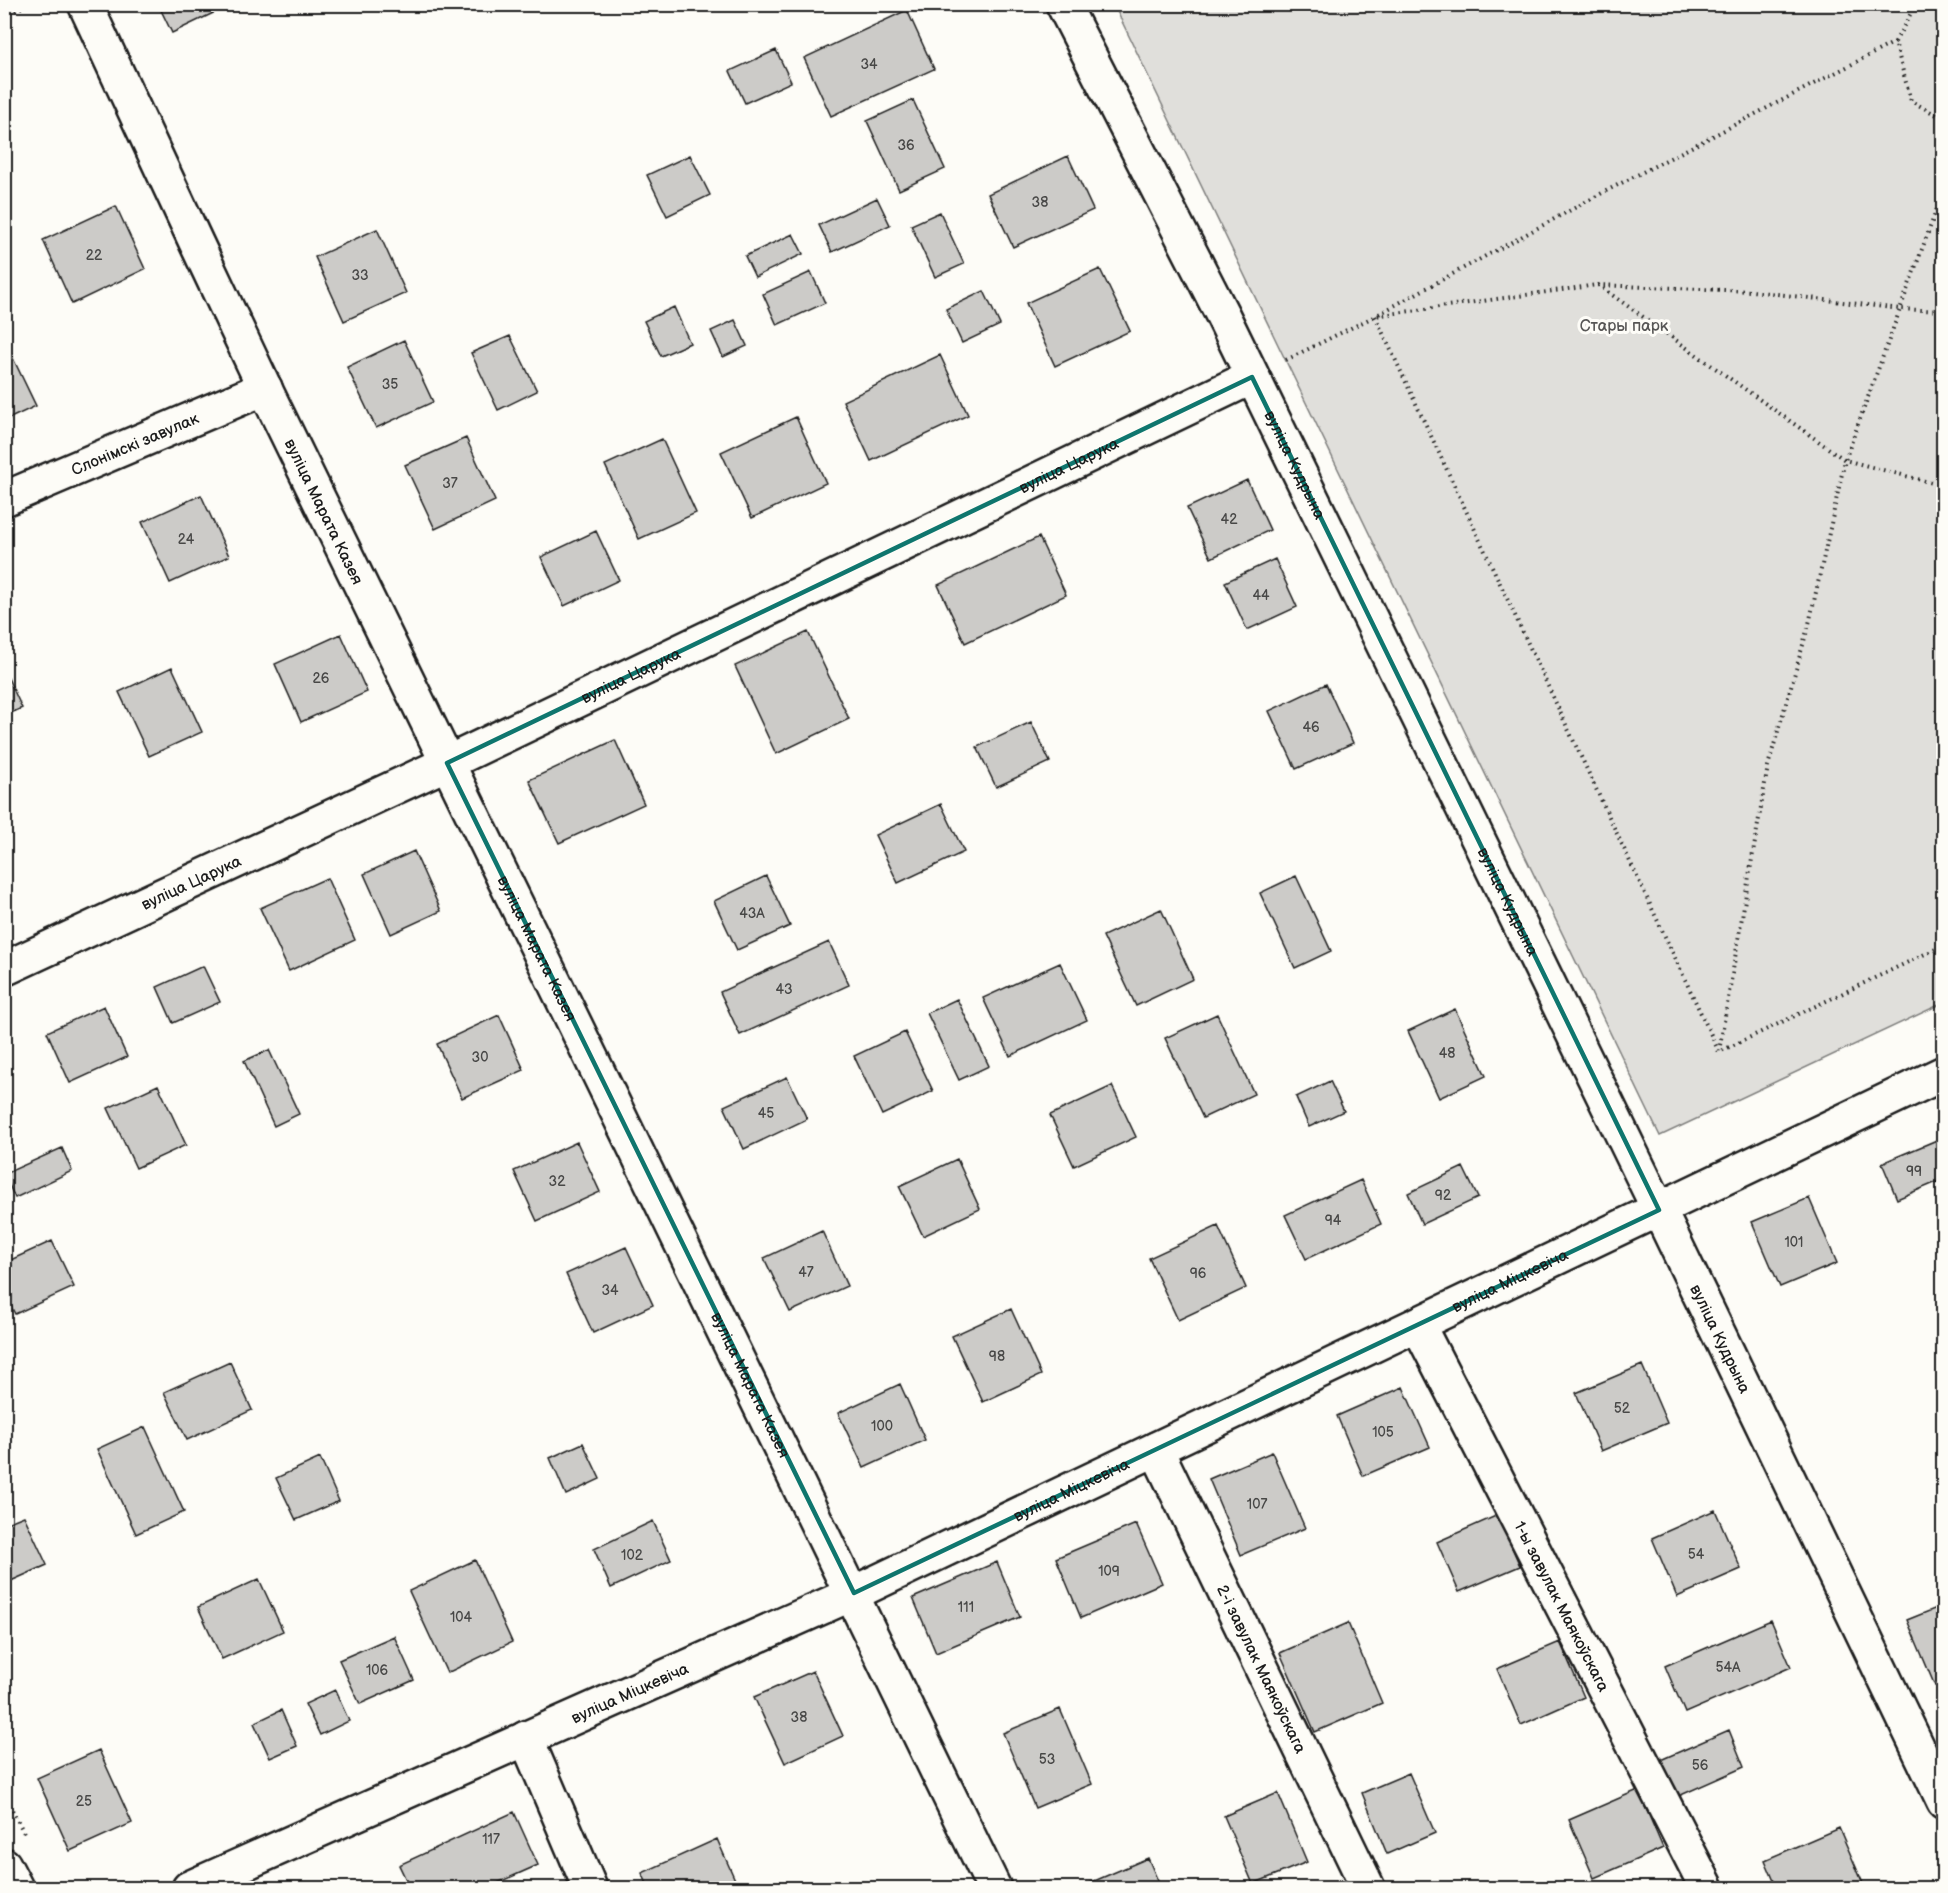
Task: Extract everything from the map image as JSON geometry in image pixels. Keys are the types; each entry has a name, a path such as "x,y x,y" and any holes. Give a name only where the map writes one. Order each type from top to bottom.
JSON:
{"street":[{"name":"вуліца Марата Казея","path":"85,4 265,388 854,1593 994,1888"},
{"name":"вуліца Кудрына","path":"1063,4 1252,377 1659,1210 1944,1802"},
{"name":"вуліца Царука","path":"4,969 447,763 1252,377"},
{"name":"Слонімскі завулак","path":"4,500 265,388"},
{"name":"вуліца Міцкевіча","path":"189,1888 854,1593 1944,1073"},
{"name":"1-ы завулак Маякоўскага","path":"1418,1325 1707,1888"},
{"name":"2-і завулак Маякоўскага","path":"1156,1449 1368,1888"},
{"path":"526,1738 590,1888"},
{"path":"4,1865 16,1888"}],"path":[{"path":"9,4 12,12"},
{"path":"4,16 28,4"},
{"path":"1252,377 1375,316 1604,192 1895,42 1916,4"},
{"path":"1895,42 1911,101 1944,119"},
{"path":"1719,1052 1768,766 1809,624 1845,460 1944,189"},
{"path":"1375,316 1597,285 1752,291 1900,309 1944,311"},
{"path":"1597,285 1845,460 1944,486"},
{"path":"1375,316 1719,1052"},
{"path":"1719,1052 1944,945"}],"highlighted area":[{"path":"1252,377 1659,1210 854,1593 447,763"}],"green space":[{"name":"Стары парк","path":"1114,5 1943,5 1943,1003 1660,1136"}],"building":[{"path":"158,4 232,4 172,33"},
{"path":"907,10 934,69 831,116 804,58"},
{"path":"776,50 791,82 745,103 730,71"},
{"path":"913,100 945,169 899,190 867,121"},
{"path":"690,155 710,195 667,216 647,175"},
{"path":"1068,156 1093,210 1013,247 988,194"},
{"path":"877,198 890,225 832,252 819,225"},
{"path":"116,206 145,269 72,304 43,240"},
{"path":"940,212 964,264 935,277 911,225"},
{"path":"377,229 406,293 344,321 315,257"},
{"path":"793,234 803,254 755,277 745,256"},
{"path":"1100,269 1130,331 1055,366 1026,303"},
{"path":"811,272 825,303 777,325 763,294"},
{"path":"984,291 1000,325 962,343 946,309"},
{"path":"674,307 690,343 661,356 644,321"},
{"path":"735,320 747,346 723,357 711,331"},
{"path":"510,336 537,391 498,410 471,353"},
{"path":"404,340 433,402 376,428 347,367"},
{"path":"10,352 36,406 4,421 4,354"},
{"path":"940,355 968,415 871,461 843,401"},
{"path":"796,417 826,483 752,518 721,452"},
{"path":"466,438 495,501 435,529 405,465"},
{"path":"662,439 696,513 639,539 605,465"},
{"path":"1247,480 1270,530 1211,558 1187,508"},
{"path":"201,495 229,556 170,583 142,522"},
{"path":"596,531 619,580 564,606 541,557"},
{"path":"1039,537 1066,595 965,643 938,585"},
{"path":"1275,559 1297,607 1247,630 1225,582"},
{"path":"808,632 849,719 776,754 735,666"},
{"path":"341,634 367,692 301,722 275,664"},
{"path":"172,667 202,732 149,756 119,692"},
{"path":"8,678 22,708 4,716 4,679"},
{"path":"1326,684 1353,743 1296,769 1269,711"},
{"path":"1031,722 1050,762 996,787 977,747"},
{"path":"615,740 644,804 559,843 529,780"},
{"path":"941,804 964,852 898,883 875,835"},
{"path":"414,851 441,911 391,934 364,874"},
{"path":"766,876 790,926 737,950 714,901"},
{"path":"1296,876 1331,951 1295,968 1260,893"},
{"path":"327,878 355,940 289,971 260,908"},
{"path":"1161,909 1193,979 1136,1006 1103,936"},
{"path":"829,942 849,985 740,1035 720,992"},
{"path":"1060,963 1087,1020 1010,1056 983,998"},
{"path":"203,966 220,1002 173,1023 157,987"},
{"path":"957,999 989,1066 959,1080 927,1013"},
{"path":"104,1006 127,1057 70,1083 47,1032"},
{"path":"1455,1009 1486,1076 1439,1098 1408,1031"},
{"path":"1217,1014 1254,1094 1203,1118 1165,1038"},
{"path":"499,1015 524,1070 462,1098 437,1044"},
{"path":"905,1032 933,1091 882,1115 854,1056"},
{"path":"269,1050 299,1114 274,1126 244,1061"},
{"path":"787,1077 807,1119 744,1149 724,1106"},
{"path":"1330,1081 1344,1111 1309,1127 1296,1097"},
{"path":"158,1085 186,1145 136,1168 108,1108"},
{"path":"1112,1086 1136,1137 1074,1166 1050,1115"},
{"path":"1944,1137 1944,1179 1897,1199 1882,1163"},
{"path":"577,1142 600,1192 537,1221 514,1171"},
{"path":"62,1148 72,1171 15,1198 4,1174"},
{"path":"957,1159 980,1209 923,1236 899,1186"},
{"path":"1463,1167 1478,1198 1422,1224 1408,1193"},
{"path":"1361,1180 1381,1224 1306,1259 1285,1215"},
{"path":"1809,1198 1837,1263 1780,1287 1752,1222"},
{"path":"1218,1226 1246,1288 1178,1320 1149,1258"},
{"path":"822,1231 847,1286 790,1312 764,1258"},
{"path":"52,1241 74,1287 15,1314 4,1293 4,1263"},
{"path":"626,1247 653,1305 593,1333 566,1274"},
{"path":"1011,1309 1041,1375 983,1402 952,1336"},
{"path":"230,1362 252,1410 187,1440 164,1392"},
{"path":"1642,1365 1667,1423 1601,1451 1576,1393"},
{"path":"900,1384 925,1440 864,1468 838,1413"},
{"path":"1403,1387 1430,1447 1363,1476 1337,1416"},
{"path":"145,1427 184,1512 136,1534 97,1449"},
{"path":"583,1443 600,1479 566,1495 550,1458"},
{"path":"1272,1452 1305,1528 1241,1555 1209,1479"},
{"path":"320,1458 339,1501 296,1520 276,1478"},
{"path":"1715,1510 1741,1569 1677,1597 1652,1538"},
{"path":"1498,1515 1520,1566 1459,1592 1437,1542"},
{"path":"24,1516 47,1565 4,1584 4,1524"},
{"path":"653,1521 671,1560 611,1588 594,1549"},
{"path":"1136,1524 1162,1583 1081,1618 1056,1558"},
{"path":"475,1560 512,1642 447,1673 409,1591"},
{"path":"997,1562 1020,1617 936,1653 913,1598"},
{"path":"259,1579 283,1631 222,1659 198,1607"},
{"path":"1944,1605 1944,1683 1935,1686 1907,1620"},
{"path":"1771,1620 1791,1667 1685,1713 1665,1666"},
{"path":"1348,1623 1382,1703 1315,1732 1280,1653"},
{"path":"394,1636 414,1680 360,1704 339,1660"},
{"path":"1560,1642 1584,1697 1521,1725 1497,1669"},
{"path":"813,1671 843,1736 785,1763 754,1697"},
{"path":"335,1690 349,1721 320,1735 305,1704"},
{"path":"1060,1709 1092,1784 1035,1808 1003,1733"},
{"path":"281,1710 297,1746 270,1758 254,1723"},
{"path":"1729,1730 1744,1767 1672,1799 1656,1762"},
{"path":"99,1750 132,1823 70,1851 37,1778"},
{"path":"1409,1773 1435,1833 1387,1854 1362,1793"},
{"path":"1638,1790 1663,1848 1594,1878 1569,1820"},
{"path":"1278,1793 1307,1862 1253,1884 1224,1816"},
{"path":"514,1812 538,1865 486,1888 410,1888 399,1865"},
{"path":"1839,1828 1865,1888 1777,1888 1765,1860"},
{"path":"717,1839 736,1882 722,1888 649,1888 642,1873"},
{"path":"1148,1858 1161,1888 1078,1888"}]}
